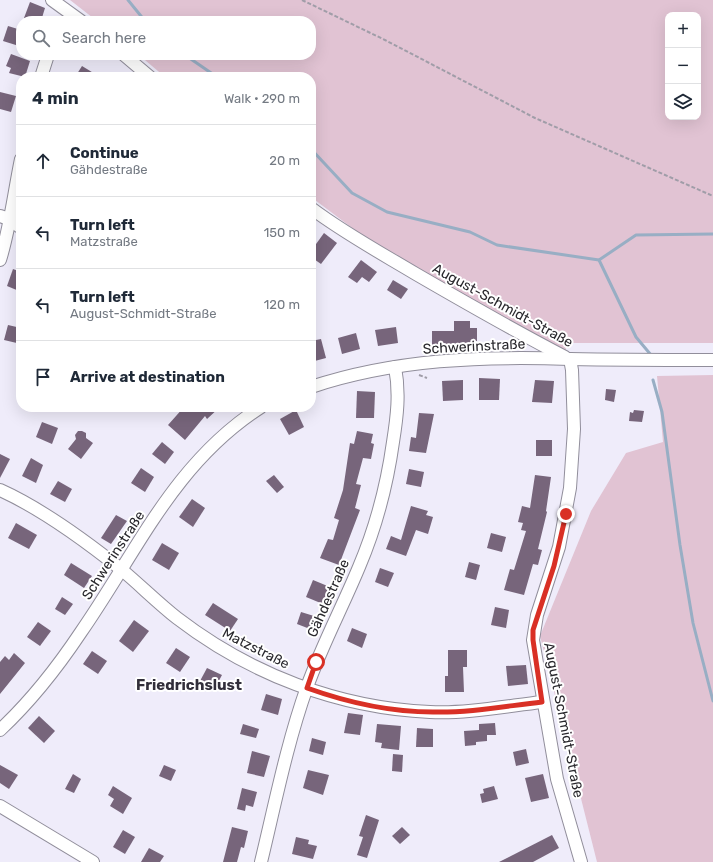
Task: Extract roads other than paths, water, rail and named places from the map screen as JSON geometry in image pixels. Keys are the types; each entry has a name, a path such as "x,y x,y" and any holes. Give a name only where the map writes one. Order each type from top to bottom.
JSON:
{"street":[{"path":"52,0 65,16"},
{"path":"43,72 46,60"},
{"path":"130,60 144,72"},
{"path":"0,260 8,236 5,218 16,177"},
{"name":"August-Schmidt-Straße","path":"316,212 330,222 394,261 508,327 570,359 572,370 574,430 570,488 559,547 533,630 533,640 542,702 558,784 580,862"},
{"path":"5,218 16,225"},
{"name":"Schwerinstraße","path":"316,386 355,374 395,367 432,362 496,357 713,360"},
{"name":"Gähdestraße","path":"261,862 288,755 307,688 326,638 359,568 381,504 392,453 398,405 399,386 395,367"},
{"name":"Schwerinstraße","path":"0,730 20,712 82,632 176,486 192,466 223,434 254,412"},
{"name":"Matzstraße","path":"0,490 45,516 121,570 176,617 222,649 264,672 307,688 372,706 431,712 453,712 542,702"},
{"path":"0,806 93,862"}],"waterway":[{"path":"128,0 141,16"},
{"path":"192,60 210,72"},
{"path":"316,154 352,193 387,212 470,232 497,245 599,260 636,235 713,234"},
{"path":"599,260 636,337 651,355"},
{"path":"653,380 662,412 680,545 693,623 713,701"}],"district":[{"name":"Friedrichslust","path":"189,685"}]}
